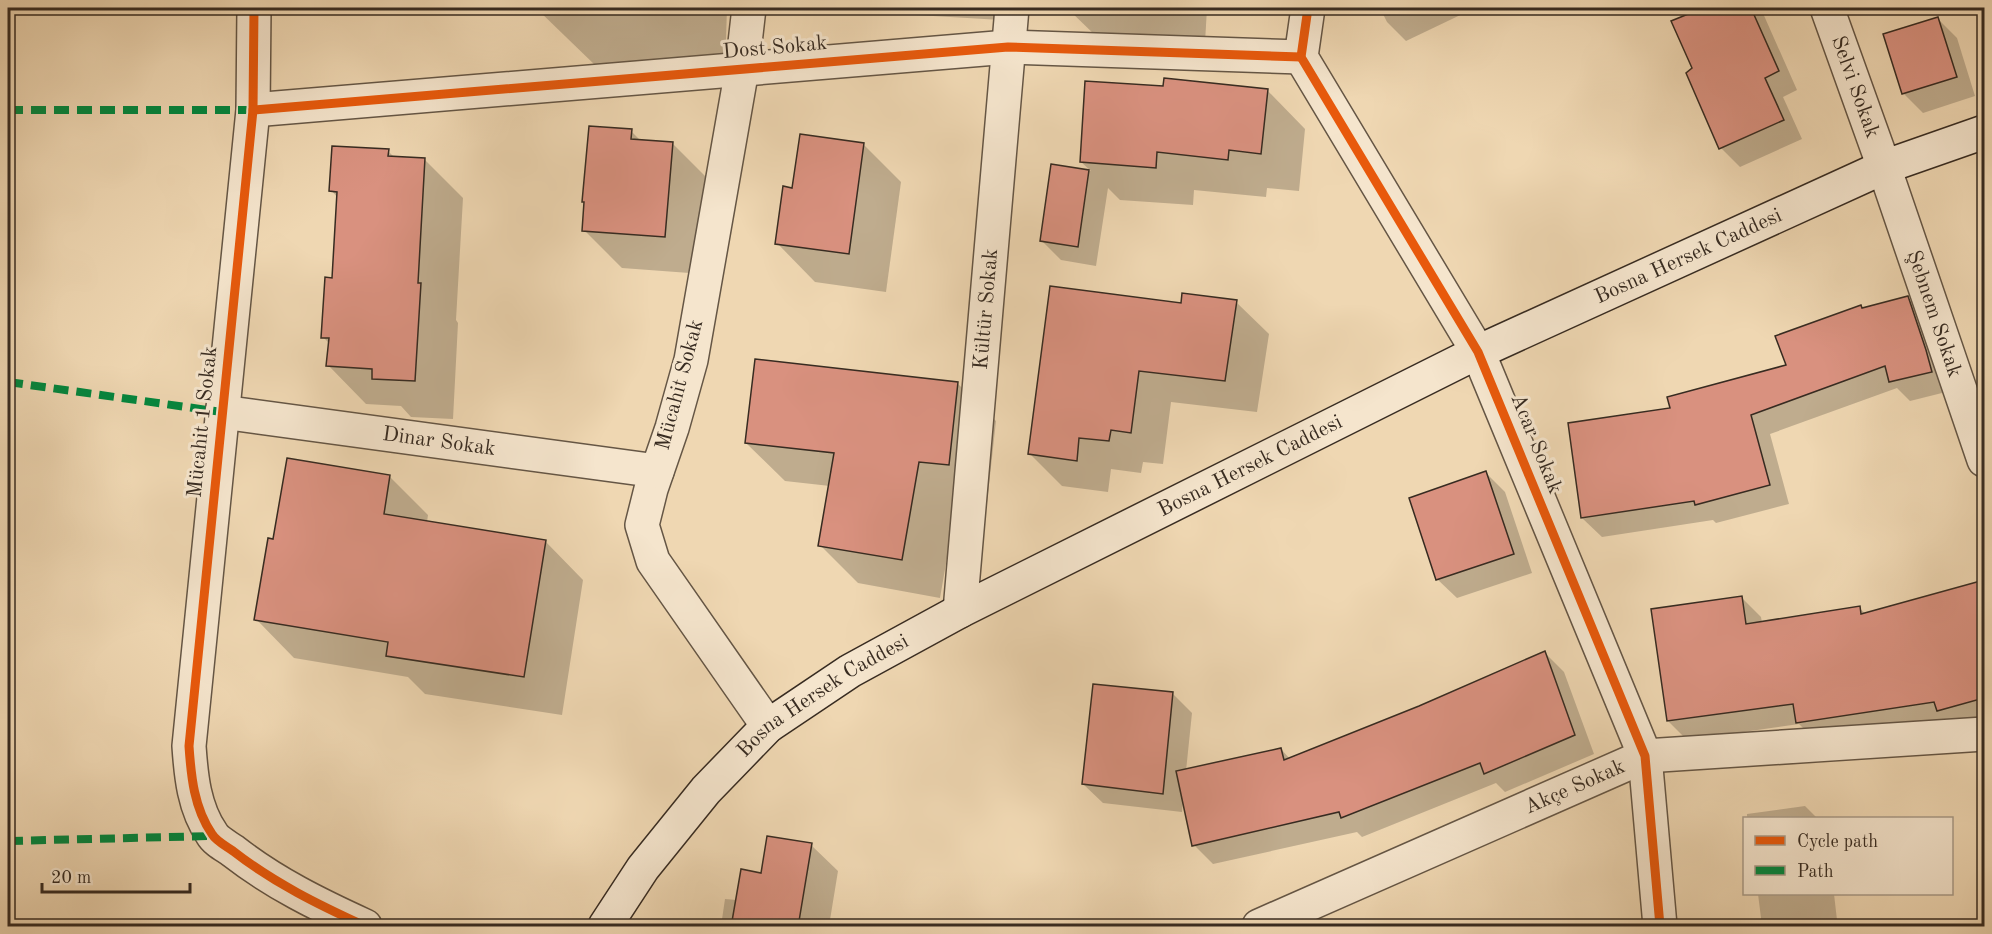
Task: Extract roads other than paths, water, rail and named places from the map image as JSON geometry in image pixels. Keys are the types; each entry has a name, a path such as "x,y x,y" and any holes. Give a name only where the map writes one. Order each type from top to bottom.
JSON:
{"street":[{"name":"Mücahit 1 Sokak","path":"254,8 253,110 189,746 194,789 199,810 212,836 310,901 365,927"},
{"name":"Mücahit Sokak","path":"748,8 742,69 691,360 642,525 653,561 768,726"},
{"name":"Kültür Sokak","path":"960,611 1012,8"},
{"path":"1301,57 1308,8"},
{"name":"Selvi Sokak","path":"1827,8 1884,167"},
{"name":"Dost Sokak","path":"253,110 1008,46 1301,57"},
{"name":"Acar Sokak","path":"1301,57 1478,352 1645,756 1660,927"},
{"name":"Bosna Hersek Caddesi","path":"605,927 643,868 706,790 768,726 850,671 960,611 1478,352 1884,167 1984,132"},
{"name":"Şebnem Sokak","path":"1884,167 1984,460"},
{"name":"Dinar Sokak","path":"222,412 657,471"},
{"name":"Akçe Sokak","path":"1259,927 1645,756 1984,734"}]}
